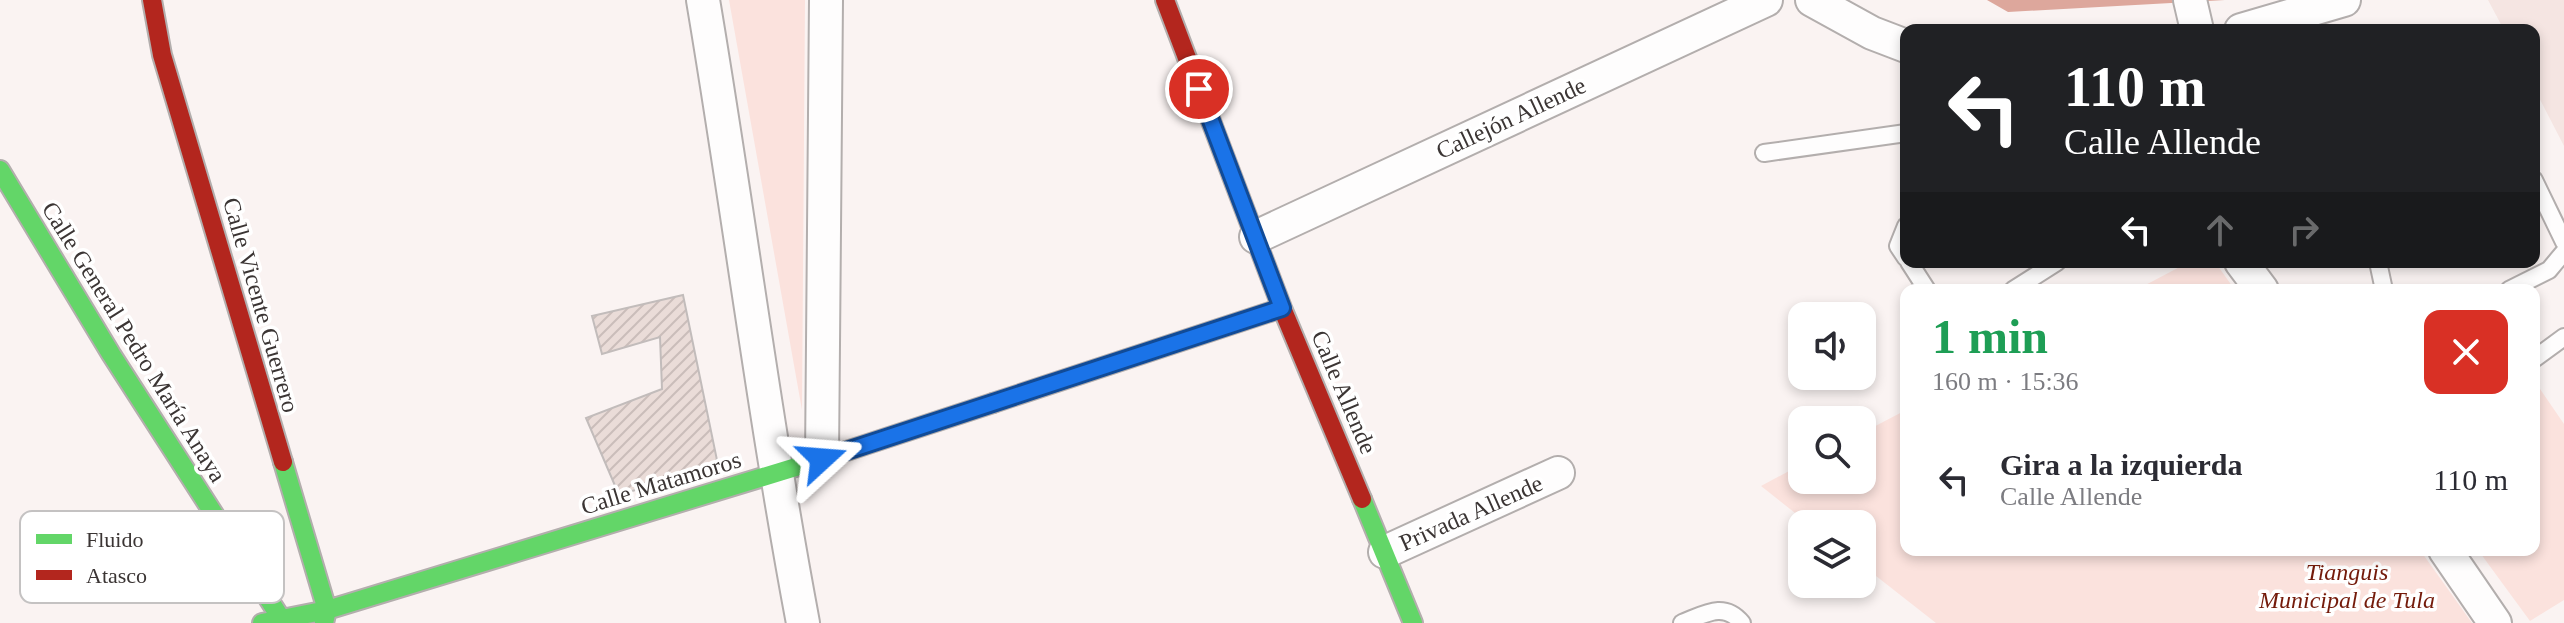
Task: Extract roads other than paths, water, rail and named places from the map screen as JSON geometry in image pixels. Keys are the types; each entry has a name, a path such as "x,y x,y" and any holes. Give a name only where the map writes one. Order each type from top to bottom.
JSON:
{"street":[{"name":"Calle Vicente Guerrero","path":"152,0 162,55 325,617"},
{"path":"703,0 731,165 774,473 803,623"},
{"path":"822,459 826,0"},
{"name":"Calle Allende","path":"1165,0 1282,308 1413,623"},
{"name":"Callejón Allende","path":"1256,237 1766,0"},
{"path":"1812,0 1872,33 1900,44"},
{"path":"2262,24 2344,0"},
{"name":"Calle General Pedro María Anaya","path":"0,170 207,511"},
{"name":"Calle Matamoros","path":"275,622 325,617 1282,308"},
{"name":"Privada Allende","path":"1385,552 1558,473"},
{"path":"2449,556 2495,623"},
{"name":"Calle General Pedro María Anaya","path":"263,603 275,622"}],"lane":[{"path":"1764,153 1900,134"},
{"path":"2540,192 2564,242"},
{"path":"2521,284 2549,270 2564,252"},
{"path":"2022,284 2048,268"},
{"path":"2540,355 2563,339"},
{"path":"1682,623 1718,609 1735,614 1742,623"}],"park label":[{"name":"Tianguis Municipal de Tula","path":"2347,586"}]}
